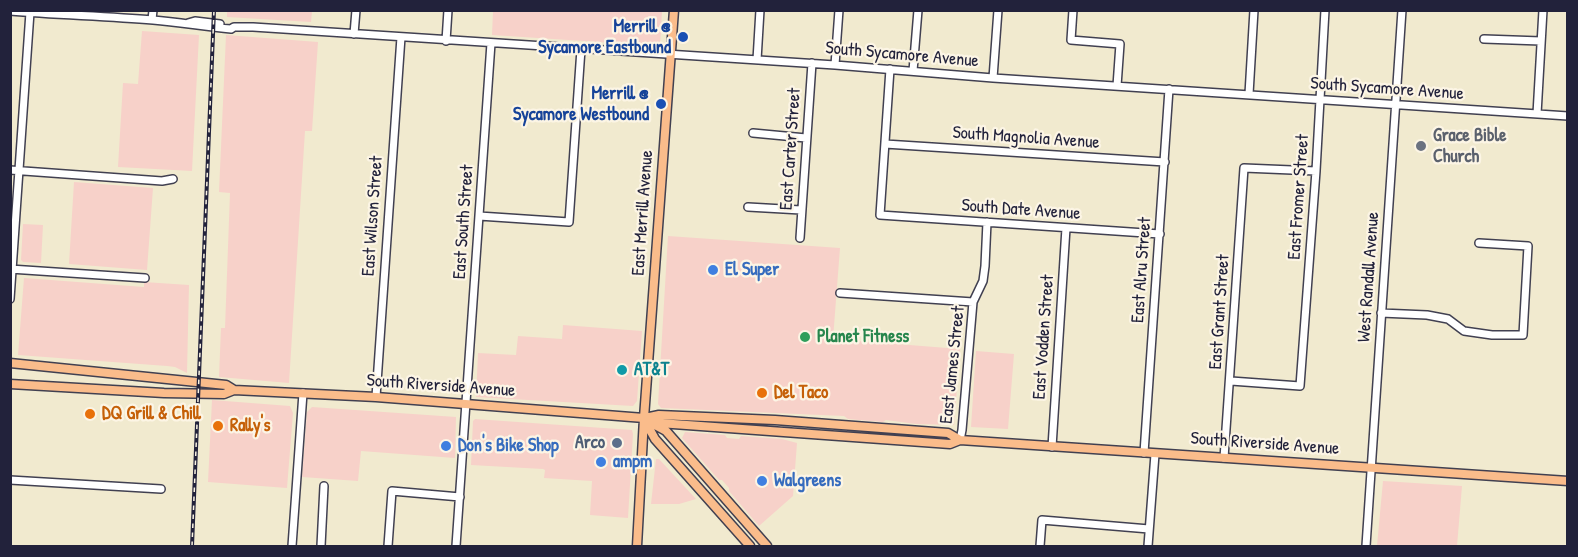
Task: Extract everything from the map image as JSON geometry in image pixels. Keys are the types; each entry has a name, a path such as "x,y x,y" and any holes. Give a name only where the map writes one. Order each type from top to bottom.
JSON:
{"main road":[{"name":"East Merrill Avenue","path":"637,546 644,418 674,10"},
{"name":"South Riverside Avenue","path":"10,363 226,385 234,390"},
{"name":"South Riverside Avenue","path":"10,384 164,393 224,394 234,390 376,397 644,418 659,423 681,425 950,444 960,440"},
{"name":"South Riverside Avenue","path":"644,418 660,415 775,420 948,433 960,440 1568,481"},
{"path":"644,418 666,431 767,546"},
{"path":"644,418 655,439 750,546"},
{"path":"681,425 677,432 681,448"}],"street":[{"path":"152,20 153,10"},
{"path":"354,34 356,10"},
{"path":"446,41 448,10"},
{"path":"757,60 760,10"},
{"path":"835,65 839,10"},
{"path":"913,71 918,10"},
{"path":"993,78 998,10"},
{"path":"1072,10 1071,40 1120,44 1117,86"},
{"path":"1249,94 1254,10"},
{"name":"East Fromer Street","path":"1231,381 1300,386 1325,10"},
{"name":"West Randall Avenue","path":"1366,546 1402,10"},
{"path":"1537,114 1543,10"},
{"name":"South Sycamore Avenue","path":"10,11 152,20 231,29 234,27 354,34 812,63 993,78 1568,116"},
{"path":"10,299 30,12"},
{"name":"East Wilson Street","path":"376,397 401,37"},
{"path":"1484,39 1541,41"},
{"name":"East South Street","path":"456,546 468,404 491,43"},
{"path":"479,216 569,222 581,49"},
{"name":"East Carter Street","path":"800,238 812,63"},
{"path":"885,144 890,69"},
{"name":"East Alru Street","path":"1144,453 1169,89"},
{"path":"753,133 806,138"},
{"name":"South Magnolia Avenue","path":"885,144 1165,162"},
{"name":"South Date Avenue","path":"885,144 880,214 1160,234"},
{"name":"East Grant Street","path":"1224,458 1244,168 1316,171"},
{"path":"10,170 162,181 173,179"},
{"path":"748,207 801,210"},
{"name":"East James Street","path":"960,440 973,302 983,281 986,267 987,222"},
{"name":"East Vodden Street","path":"1052,447 1065,228"},
{"path":"1381,313 1427,315 1448,319 1464,331 1523,335 1528,246 1479,243"},
{"path":"12,269 145,278"},
{"path":"840,293 973,302"},
{"path":"292,546 303,393"},
{"path":"1148,546 1155,454"},
{"path":"10,480 162,489"},
{"path":"321,546 324,486"},
{"path":"388,546 392,491 460,497"},
{"path":"1040,546 1041,520 1149,529"}],"shaded area":[{"path":"227,10 312,11 311,22 227,17"},
{"path":"493,11 662,11 660,46 492,35"},
{"path":"142,31 199,35 192,171 118,167 123,83 138,84"},
{"path":"226,35 318,42 312,131 305,131 289,383 219,377 221,328 225,328 230,193 219,192"},
{"path":"74,182 153,188 147,270 69,264"},
{"path":"23,224 43,225 41,263 21,260"},
{"path":"668,236 840,248 833,339 960,349 954,425 886,420 883,422 848,419 844,416 661,408 658,404"},
{"path":"24,278 144,287 144,282 189,285 187,373 167,366 18,355"},
{"path":"563,325 642,331 637,401 633,406 476,397 478,353 516,355 518,336 562,339"},
{"path":"976,351 1014,354 1008,429 971,427"},
{"path":"212,400 290,406 293,413 287,488 208,482"},
{"path":"312,407 456,417 455,458 361,451 358,481 302,477 307,412"},
{"path":"475,419 632,430 628,518 590,515 592,481 544,478 545,470 543,469 471,465 473,421"},
{"path":"685,432 725,435 727,438 739,439 741,436 782,439 797,443 793,496 759,526 722,480 719,480 682,438"},
{"path":"656,459 659,459 696,499 679,504 651,504"},
{"path":"1383,481 1462,486 1457,546 1377,546"}],"railway":[{"path":"192,546 214,10"}],"place":[{"name":"Merrill @ Sycamore Eastbound","path":"683,37"},
{"name":"Merrill @ Sycamore Westbound","path":"661,104"},
{"name":"Grace Bible Church","path":"1421,146"},
{"name":"El Super","path":"713,270"},
{"name":"Planet Fitness","path":"805,337"},
{"name":"AT&T","path":"622,370"},
{"name":"Del Taco","path":"762,393"},
{"name":"DQ Grill & Chill","path":"90,414"},
{"name":"Rally's","path":"218,426"},
{"name":"Arco","path":"617,443"},
{"name":"Don's Bike Shop","path":"446,446"},
{"name":"ampm","path":"601,462"},
{"name":"Walgreens","path":"762,481"}]}
